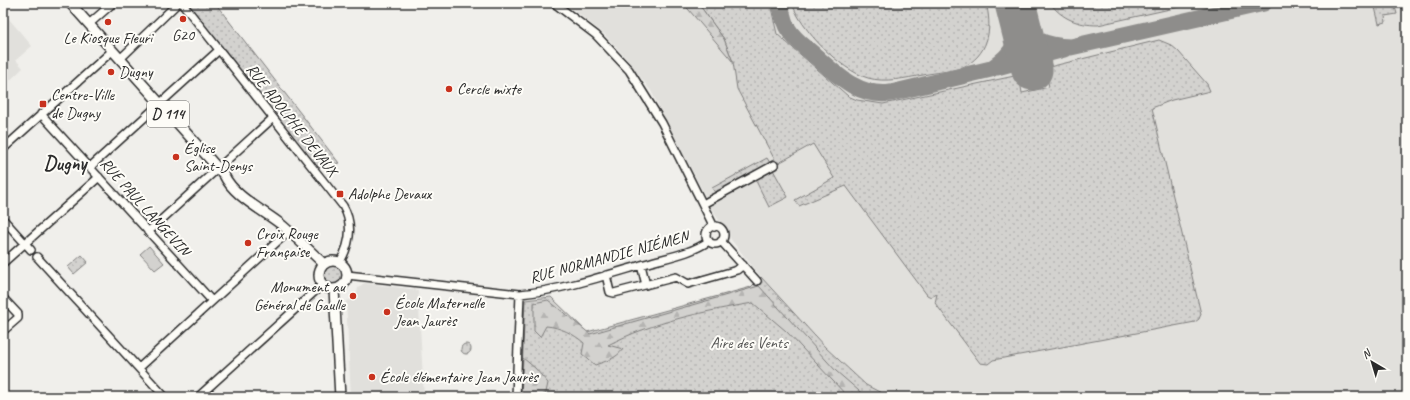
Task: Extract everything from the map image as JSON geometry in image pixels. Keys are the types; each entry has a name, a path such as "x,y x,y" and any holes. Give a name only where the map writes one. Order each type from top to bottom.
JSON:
{"main road":[{"name":"D 114","path":"70,3 221,172 230,177 246,192 250,201 262,213 289,231 324,264"},
{"path":"330,261 340,262 345,268 347,275 344,283 334,289 323,284 319,275 324,264 330,261"},
{"path":"334,289 340,397"}],"street":[{"path":"88,24 113,3"},
{"path":"120,59 178,3"},
{"name":"RUE ADOLPHE DEVAUX","path":"182,3 343,206 347,214 350,228 348,244 340,262"},
{"path":"554,3 596,35 622,61 650,100 714,226 723,232 723,238 716,244 709,242 706,237 707,231 714,226"},
{"path":"90,167 218,50"},
{"path":"3,149 112,51"},
{"name":"RUE PAUL LANGEVIN","path":"41,114 212,302"},
{"path":"148,232 221,172 273,118"},
{"path":"703,204 774,165"},
{"path":"3,264 99,177"},
{"path":"3,219 31,250"},
{"path":"139,368 289,231"},
{"path":"721,241 758,281"},
{"name":"RUE NORMANDIE NIÉMEN","path":"347,275 520,294 554,289 700,248 709,242"},
{"path":"37,257 165,397"},
{"path":"641,265 646,285"},
{"path":"606,274 610,292 614,293 676,277 688,284 737,270 743,265"},
{"path":"198,397 323,284"},
{"path":"516,397 520,294"},
{"path":"3,298 18,314 18,318 3,331"}],"shaded area":[{"path":"565,3 1407,3 1407,397 889,397 866,385 825,347 761,277 732,241 713,211 651,91 626,58 604,34"},
{"path":"3,12 32,46 16,60 23,68 3,87"},
{"path":"364,283 418,290 424,397 351,397 346,301 356,298 358,288"}],"green space":[{"path":"190,3 215,3 339,163 318,168 190,6"},
{"path":"683,3 698,3 724,39 733,62"},
{"path":"698,3 770,3 777,34 848,96 857,100 883,104 1019,75 1022,93 1049,87 1045,68 1159,40 1171,45 1207,84 1210,91 1172,100 1152,108 1201,314 1199,319 1195,322 993,360 988,364 980,363 935,303 937,294 931,297 927,295 846,186 799,206 795,200 834,178 813,144 777,164 737,89 733,62 724,39"},
{"path":"792,3 986,3 989,29 985,45 981,53 967,65 951,70 903,79 881,80 868,78 857,74 834,58 823,48 804,25"},
{"path":"1050,3 1197,3 1098,25 1091,25 1077,22 1065,17"},
{"path":"1374,3 1394,3 1397,14 1385,16 1386,22 1379,24"},
{"path":"767,158 770,163 767,166 737,181 716,194 712,188"},
{"path":"772,168 788,197 769,207 754,177"},
{"path":"149,246 164,263 155,270 140,254"},
{"path":"82,255 88,262 74,274 68,267"},
{"path":"333,266 339,269 342,275 339,281 333,284 327,281 324,275 327,269"},
{"name":"Aire des Vents","path":"761,277 825,347 866,385 889,397 521,397 525,300 551,297 587,332 751,287"},
{"path":"759,286 836,371 866,397 848,397 786,331 753,303 679,318 642,330 608,345 623,349 607,361 595,365 582,354 584,343 571,334 562,329 546,326 540,337 534,331 534,303 548,300 590,334"},
{"path":"464,344 468,344 470,345 470,353 464,354 461,351 461,347"},
{"path":"523,358 535,368 548,383 545,397 521,397"}],"taxiway":[{"path":"780,3 786,26 799,42 838,76 858,88 879,94 891,93 991,69 1007,56 1015,44 1018,28 1017,9"},
{"path":"1019,15 1028,31 1039,40 1053,45 1071,47 1264,3"},
{"path":"997,67 1064,49"}],"runway":[{"path":"1015,3 1032,70"}],"place":[{"name":"G20","path":"183,19"},
{"name":"Le Kiosque Fleuri","path":"108,22"},
{"name":"Dugny","path":"111,72"},
{"name":"Cercle mixte","path":"449,89"},
{"name":"Centre-Ville de Dugny","path":"43,104"},
{"name":"Église Saint-Denys","path":"176,157"},
{"name":"Adolphe Devaux","path":"340,194"},
{"name":"Croix Rouge Française","path":"248,243"},
{"name":"Monument au Général de Gaulle","path":"353,296"},
{"name":"École Maternelle Jean Jaurès","path":"387,312"},
{"name":"École élémentaire Jean Jaurès","path":"372,377"}],"district":[{"name":"Dugny","path":"65,163"}]}
